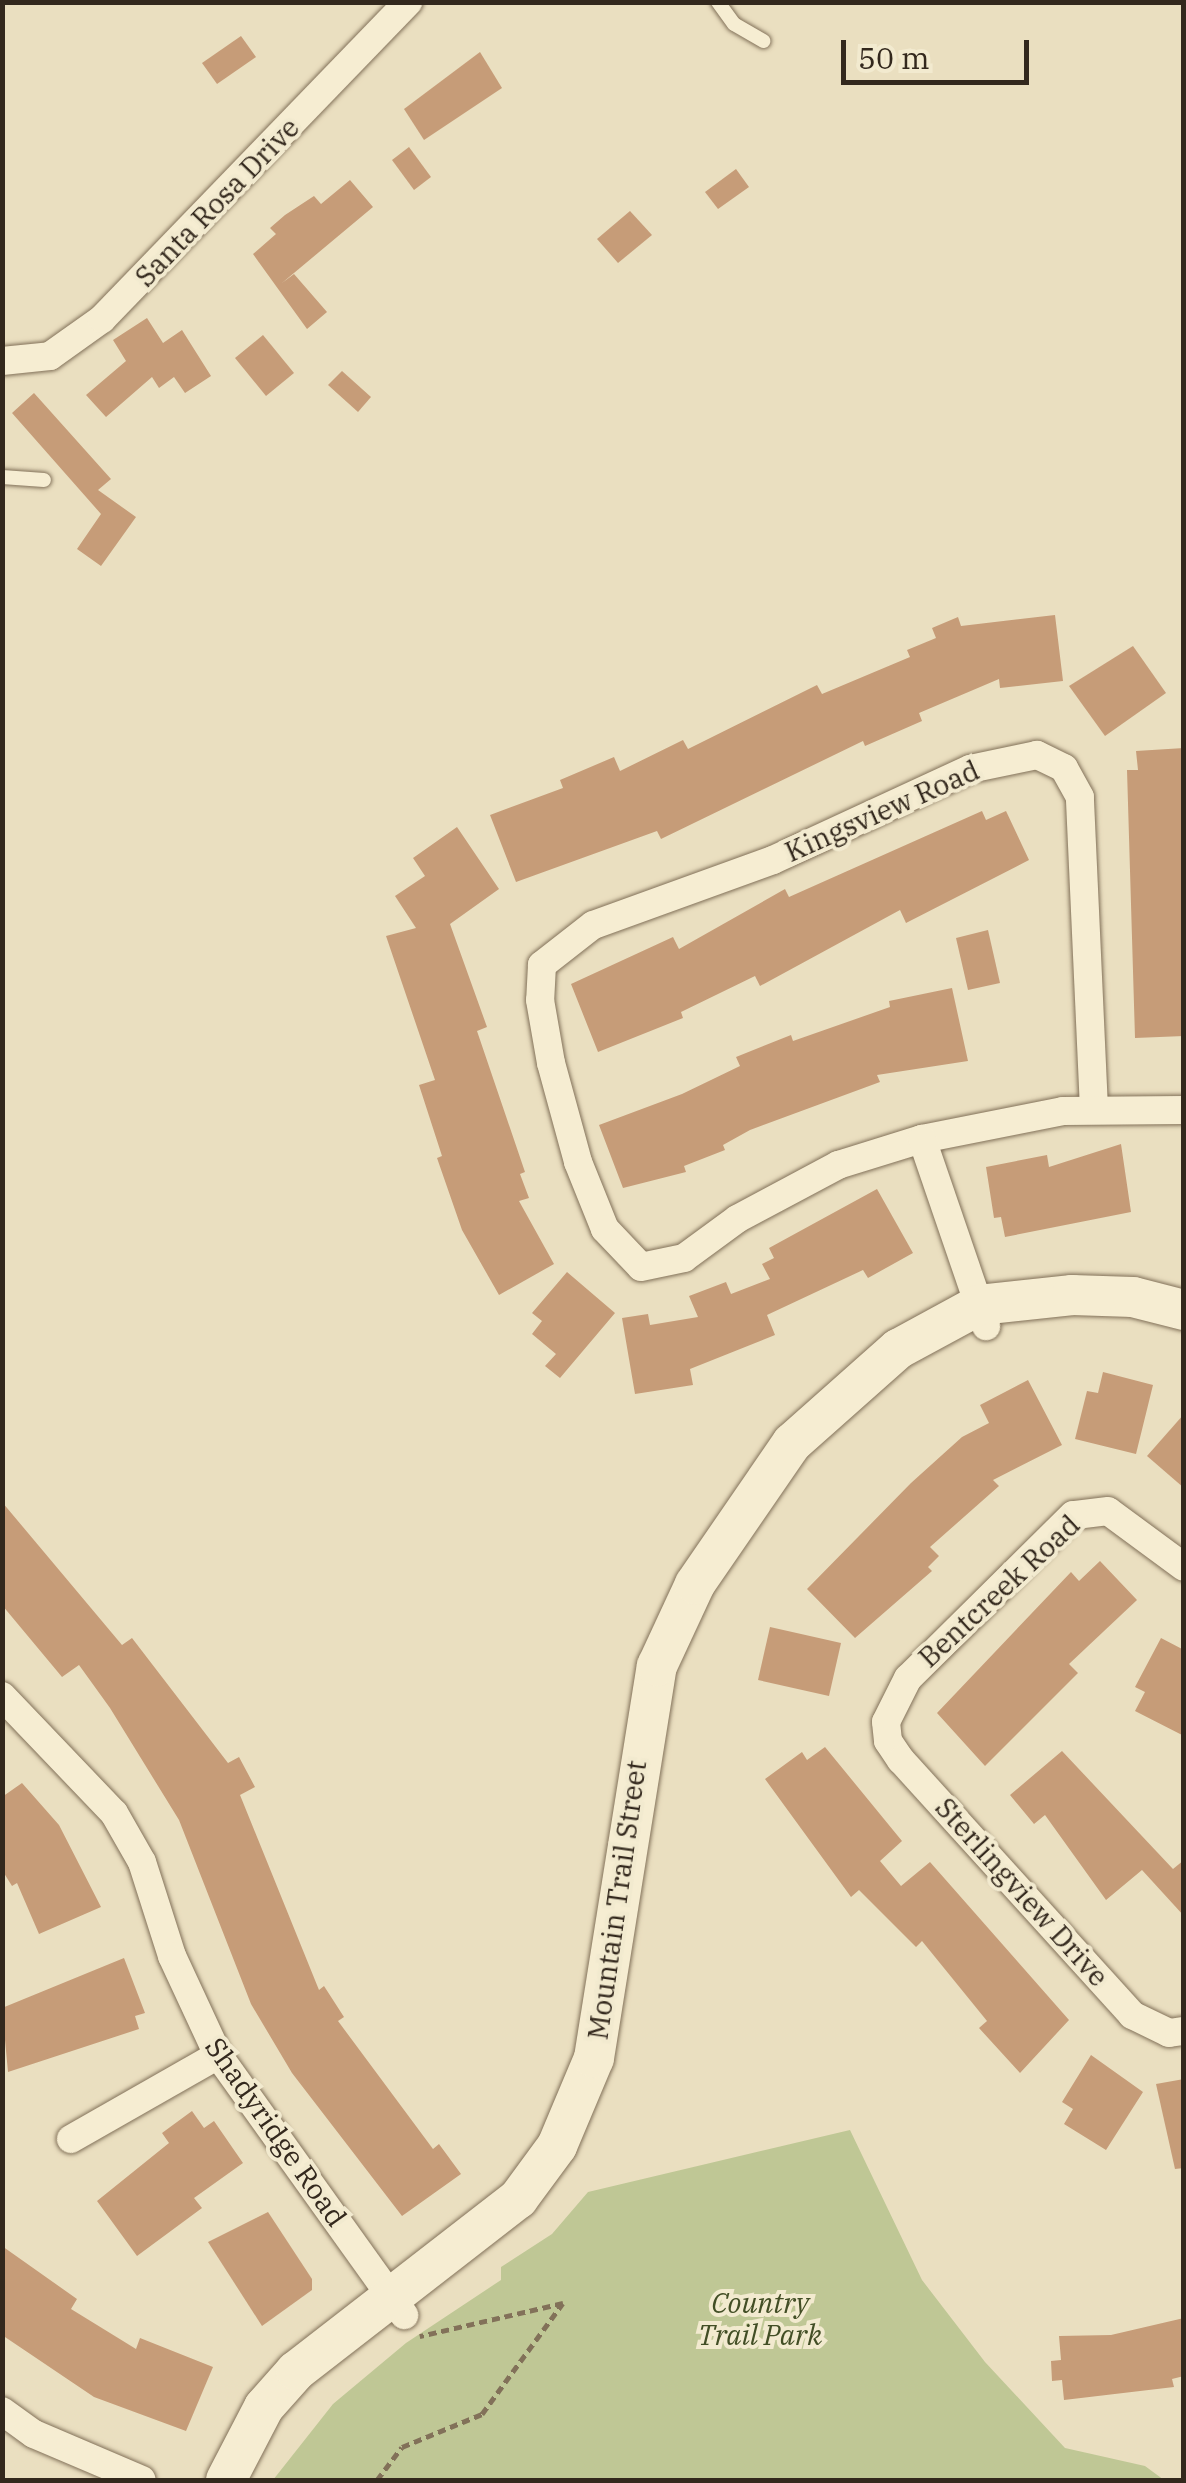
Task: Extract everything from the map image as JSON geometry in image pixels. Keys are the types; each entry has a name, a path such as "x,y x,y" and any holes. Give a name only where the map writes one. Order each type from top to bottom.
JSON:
{"street":[{"name":"Santa Rosa Drive","path":"3,361 50,356 102,319 408,2"},
{"name":"Kingsview Road","path":"922,1139 838,1165 737,1219 684,1258 641,1267 606,1229 560,1102 540,1000 542,965 550,952 593,925 773,860 970,769 1037,754 1064,768 1080,796 1094,1108"},
{"path":"982,1316 922,1139 1094,1108 1184,1110"},
{"path":"982,1316 1072,1295 1133,1297 1184,1310"},
{"path":"982,1316 1119,1316 1184,1332"},
{"name":"Mountain Trail Street","path":"248,2480 298,2402 397,2305 518,2199 558,2146 581,2098 594,2058 645,1713 657,1666 695,1584 811,1422 898,1349 982,1316"},
{"name":"Bentcreek Road","path":"886,1722 908,1678 1073,1515 1108,1511 1184,1567"},
{"name":"Shadyridge Road","path":"2,1696 114,1813 142,1862 172,1956 218,2055 397,2305"},
{"name":"Sterlingview Drive","path":"886,1722 888,1741 901,1760 1132,2014 1169,2033 1184,2031"},
{"path":"70,2139 218,2055"},
{"name":"Mountain Trail Street","path":"226,2480 264,2407 316,2353 397,2305"},
{"path":"2,2411 79,2456 142,2480"}],"lane":[{"path":"718,2 734,24 764,41"},
{"path":"2,371 3,361"},
{"path":"2,477 44,480"}],"path":[{"path":"377,2480 402,2447 482,2414 564,2303 422,2337 397,2305"}],"green space":[{"name":"Country Trail Park","path":"850,2130 922,2280 985,2362 1065,2448 1145,2466 1164,2480 273,2480 333,2404 406,2343 501,2280 501,2267 552,2234 588,2192"}],"building":[{"path":"241,36 256,57 217,84 202,63"},
{"path":"480,52 502,88 424,140 404,109"},
{"path":"409,147 431,177 414,190 392,160"},
{"path":"736,169 749,187 718,209 705,192"},
{"path":"350,180 373,207 282,283 294,274 327,312 307,329 253,254 276,234 270,228 285,215 314,196 321,204"},
{"path":"630,211 652,235 618,263 597,239"},
{"path":"147,318 163,343 182,330 211,376 185,393 174,377 159,388 152,377 106,417 86,395 126,361 113,340"},
{"path":"263,335 294,373 266,396 235,358"},
{"path":"342,371 371,397 358,412 328,385"},
{"path":"34,393 111,479 98,490 136,517 101,566 77,549 101,514 12,413"},
{"path":"1055,615 1063,681 1000,688 999,679 919,713 922,721 865,746 863,741 661,839 657,831 516,882 490,815 563,788 560,780 614,757 620,771 683,740 688,749 817,685 822,694 910,657 907,650 936,638 932,628 958,617 961,626"},
{"path":"1133,646 1166,693 1105,736 1069,686"},
{"path":"1184,748 1184,1036 1135,1038 1127,770 1138,770 1136,751"},
{"path":"982,811 986,820 1006,811 1029,860 906,923 900,910 760,986 755,976 681,1012 683,1018 598,1052 571,984 673,937 679,949 785,889 789,897"},
{"path":"457,827 499,889 450,924 487,1027 477,1031 525,1172 520,1174 529,1198 519,1201 554,1264 499,1295 462,1230 437,1158 442,1156 419,1085 435,1080 386,936 416,928 395,896 425,876 413,858"},
{"path":"988,930 1000,983 968,990 956,938"},
{"path":"952,988 968,1061 877,1075 880,1082 750,1130 723,1145 725,1150 684,1166 686,1172 623,1188 599,1125 682,1094 740,1066 736,1057 791,1035 793,1041 890,1007 889,1001"},
{"path":"1121,1144 1131,1212 1005,1237 1001,1217 994,1218 986,1167 1047,1155 1049,1167"},
{"path":"877,1189 913,1253 868,1278 863,1270 767,1315 775,1335 690,1369 693,1385 635,1394 622,1318 648,1314 650,1325 698,1317 689,1296 726,1282 731,1294 770,1279 762,1264 774,1258 769,1248"},
{"path":"567,1272 615,1313 560,1378 545,1366 556,1354 532,1334 542,1321 532,1313"},
{"path":"1103,1372 1153,1385 1136,1454 1075,1439 1087,1391 1098,1393"},
{"path":"1028,1380 1062,1445 993,1480 999,1486 930,1547 939,1556 928,1567 932,1571 855,1638 807,1589 911,1483 962,1437 989,1423 980,1405"},
{"path":"1184,1414 1184,1488 1147,1456"},
{"path":"2,1502 122,1645 132,1638 228,1763 239,1757 255,1787 240,1795 319,1990 324,1986 344,2017 338,2021 433,2149 439,2144 461,2174 402,2216 292,2073 251,2004 179,1820 110,1708 79,1665 62,1677 2,1605"},
{"path":"1100,1561 1137,1600 1069,1664 1078,1673 985,1766 937,1713 1071,1572 1079,1581"},
{"path":"770,1627 841,1643 829,1696 758,1680"},
{"path":"1161,1638 1184,1650 1184,1736 1135,1711 1145,1692 1135,1687"},
{"path":"825,1747 902,1841 880,1861 901,1886 930,1862 1069,2020 1020,2073 979,2028 987,2021 922,1941 916,1947 859,1890 851,1897 765,1779 802,1752 807,1760"},
{"path":"1062,1751 1173,1869 1184,1860 1184,1916 1142,1870 1106,1900 1045,1815 1034,1824 1010,1795"},
{"path":"22,1783 59,1825 101,1907 39,1934 17,1883 12,1886 2,1870 2,1797"},
{"path":"124,1958 145,2013 135,2016 139,2029 8,2072 2,2008"},
{"path":"1091,2055 1143,2092 1106,2150 1064,2124 1073,2109 1062,2102"},
{"path":"1184,2079 1184,2168 1175,2169 1156,2084"},
{"path":"192,2111 204,2128 214,2121 243,2163 194,2198 202,2208 137,2256 97,2201 169,2143 162,2133"},
{"path":"268,2212 312,2279 312,2290 262,2326 208,2242"},
{"path":"2,2246 77,2299 71,2309 136,2349 140,2338 213,2367 186,2431 94,2397 2,2335"},
{"path":"1184,2318 1184,2376 1172,2379 1174,2387 1064,2400 1062,2380 1052,2381 1051,2361 1061,2360 1059,2336 1111,2335"}]}
